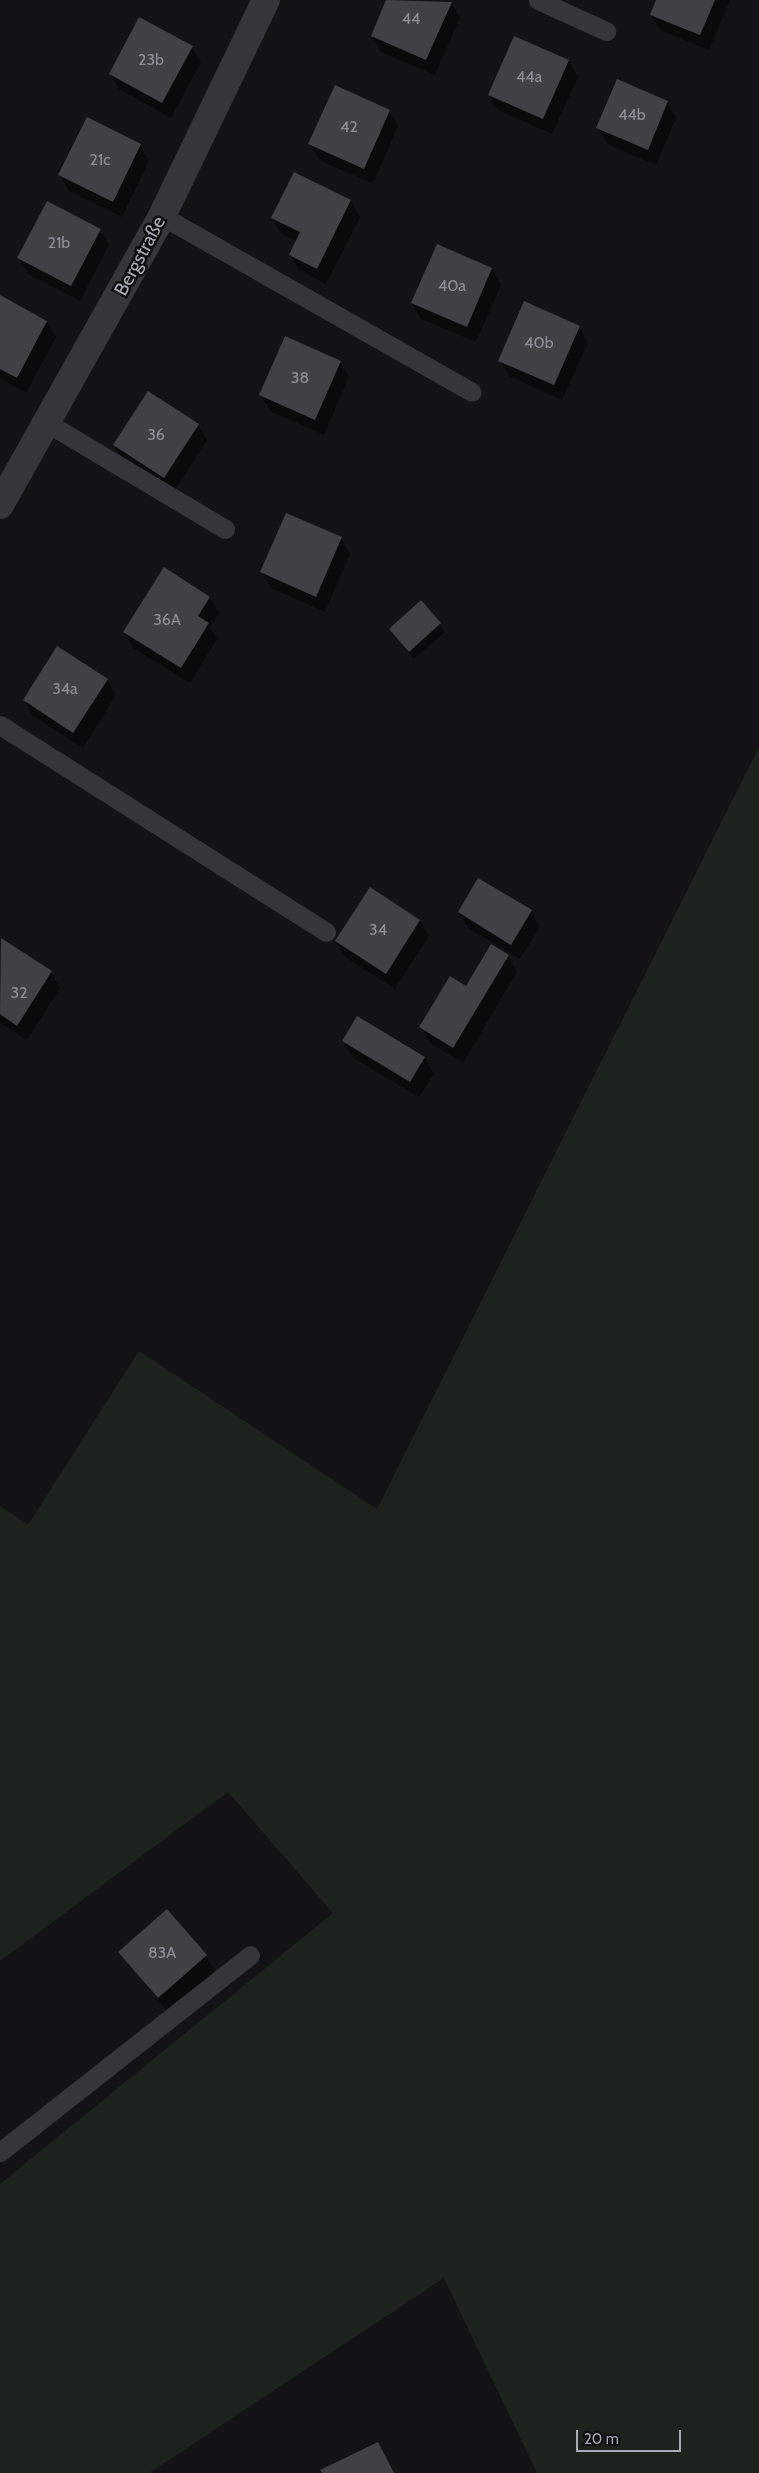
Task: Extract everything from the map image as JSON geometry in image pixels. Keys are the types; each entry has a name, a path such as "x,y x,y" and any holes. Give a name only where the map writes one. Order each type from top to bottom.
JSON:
{"street":[{"name":"Bergstraße","path":"0,504 49,424 162,216 266,0"}],"lane":[{"path":"538,0 606,31"},
{"path":"162,216 472,392"},
{"path":"49,424 226,529"},
{"path":"0,725 326,932"},
{"path":"0,2152 250,1955"}],"shaded area":[{"path":"759,747 759,2473 537,2473 444,2278 149,2473 0,2473 0,2184 333,1913 228,1792 0,1961 0,1506 28,1525 139,1351 377,1509"}],"building":[{"path":"386,0 452,2 426,60 371,36"},
{"path":"656,0 715,0 700,35 650,15"},
{"path":"139,17 193,46 162,103 109,74"},
{"path":"514,36 569,60 543,119 488,95"},
{"path":"617,79 668,101 648,150 596,128"},
{"path":"335,85 390,110 364,169 308,144"},
{"path":"87,117 141,144 113,202 58,175"},
{"path":"294,172 351,200 317,269 289,255 300,232 271,218"},
{"path":"47,201 101,229 71,286 17,258"},
{"path":"437,244 492,268 467,327 411,303"},
{"path":"0,295 47,321 17,378 0,369"},
{"path":"524,301 580,326 554,385 498,361"},
{"path":"285,336 341,361 315,420 259,395"},
{"path":"148,391 199,424 164,478 113,445"},
{"path":"286,513 342,537 316,597 260,572"},
{"path":"164,567 210,597 198,616 209,623 181,668 123,632"},
{"path":"421,600 441,623 409,652 389,629"},
{"path":"57,646 108,679 73,733 23,700"},
{"path":"478,878 532,910 511,945 458,912"},
{"path":"370,887 420,920 386,974 335,941"},
{"path":"1,938 52,971 17,1026 0,1014"},
{"path":"491,944 509,955 453,1048 419,1027 450,976 466,986"},
{"path":"357,1016 425,1057 410,1082 342,1041"},
{"path":"167,1909 207,1955 158,1998 118,1952"},
{"path":"378,2442 394,2473 322,2473 320,2470"}]}
